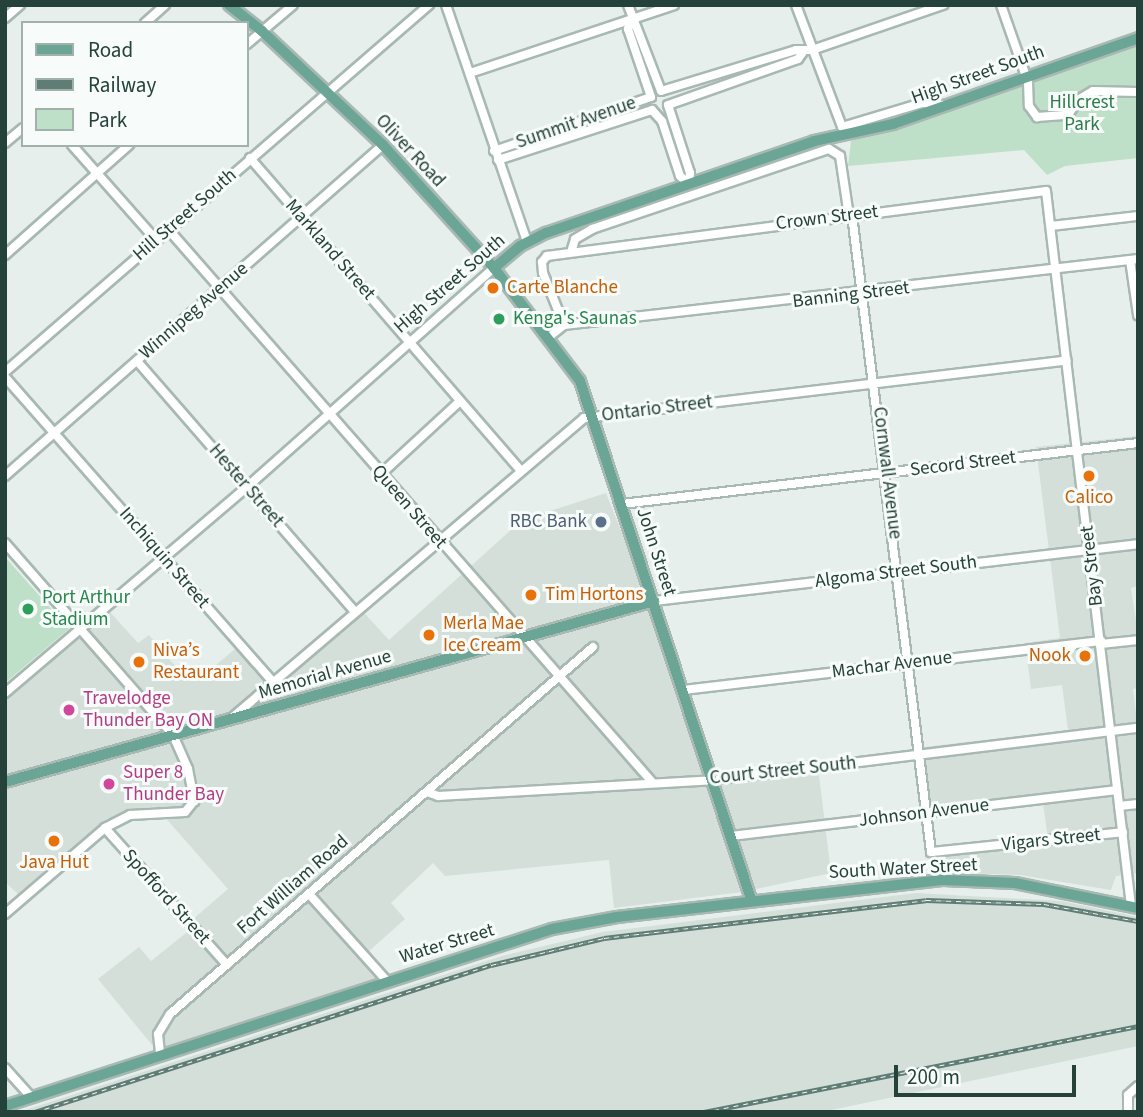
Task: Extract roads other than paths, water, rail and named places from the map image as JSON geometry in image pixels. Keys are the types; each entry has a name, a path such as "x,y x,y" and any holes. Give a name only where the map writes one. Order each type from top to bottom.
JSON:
{"main road":[{"name":"Oliver Road","path":"229,5 262,30 383,145 494,268 549,337"},
{"name":"High Street South","path":"494,268 527,242 688,184 814,141 892,124 1138,38"},
{"name":"John Street","path":"549,337 580,381 594,417 751,900"},
{"name":"Memorial Avenue","path":"5,782 654,601"},
{"name":"South Water Street","path":"751,900 890,884 969,880 1044,888 1134,907"},
{"name":"Water Street","path":"160,1053 551,929 751,900"},
{"path":"5,1105 160,1053"}],"street":[{"path":"5,18 20,5"},
{"path":"147,21 165,5"},
{"path":"248,43 293,5"},
{"name":"Hill Street South","path":"5,374 168,229 429,5"},
{"path":"446,5 527,242"},
{"path":"628,5 633,19 628,29 651,93 668,105 690,173 688,184"},
{"path":"470,73 674,5"},
{"path":"796,5 807,51 845,128 922,103 944,105"},
{"name":"Summit Avenue","path":"633,19 661,91 798,59 807,51 943,5"},
{"path":"1001,5 1026,76 1029,106 1037,117 1068,115 1078,100 1093,91 1138,92"},
{"name":"Summit Avenue","path":"668,105 760,68"},
{"name":"Summit Avenue","path":"496,156 651,93"},
{"name":"Summit Avenue","path":"496,156 652,110 662,121 680,176 688,184"},
{"path":"5,143 21,130"},
{"name":"Winnipeg Avenue","path":"5,476 383,145"},
{"path":"74,147 156,240"},
{"path":"5,255 128,147"},
{"name":"Cornwall Avenue","path":"572,249 575,239 592,229 830,149 840,156 876,383 931,852 937,853"},
{"name":"Markland Street","path":"250,158 409,343 457,404 519,469"},
{"name":"Crown Street","path":"572,249 1046,191 1051,226"},
{"path":"1051,226 1138,216"},
{"name":"Bay Street","path":"1051,226 1117,790 1133,879 1134,907"},
{"name":"Queen Street","path":"168,229 556,676 653,783"},
{"path":"549,337 564,325 542,262 547,256 572,249"},
{"path":"1134,260 1138,315"},
{"name":"Banning Street","path":"564,325 861,294 1134,260"},
{"name":"High Street South","path":"5,693 330,415 494,268"},
{"name":"Ontario Street","path":"230,720 519,469 584,418 1067,360"},
{"name":"Hester Street","path":"137,361 355,612"},
{"name":"Inchiquin Street","path":"5,374 274,683"},
{"path":"381,474 457,404"},
{"name":"Secord Street","path":"622,504 1138,443"},
{"path":"5,543 173,735 188,769 194,801 190,809 130,816 105,828 5,914"},
{"name":"Algoma Street South","path":"654,601 1138,544"},
{"name":"Machar Avenue","path":"683,690 910,662 1138,640"},
{"name":"Fort William Road","path":"160,1053 158,1034 163,1022 556,676 593,647"},
{"name":"Court Street South","path":"427,792 438,796 713,780 1138,728"},
{"name":"Johnson Avenue","path":"731,836 1117,790"},
{"path":"1119,806 1138,804"},
{"name":"Spofford Street","path":"105,828 227,965"},
{"name":"Vigars Street","path":"937,853 1123,832"},
{"path":"309,894 387,981"},
{"path":"5,1068 31,1097"},
{"path":"1128,1112 1128,1095 1138,1086"}],"railway":[{"path":"35,1112 491,965 604,938 926,900 1044,904 1138,921"},
{"path":"704,1112 1138,1026"}],"place":[{"name":"Carte Blanche","path":"493,288"},
{"name":"Kenga's Saunas","path":"499,319"},
{"name":"Calico","path":"1089,476"},
{"name":"RBC Bank","path":"601,522"},
{"name":"Tim Hortons","path":"531,595"},
{"name":"Port Arthur Stadium","path":"28,609"},
{"name":"Merla Mae Ice Cream","path":"429,635"},
{"name":"Nook","path":"1085,656"},
{"name":"Niva’s Restaurant","path":"139,662"},
{"name":"Travelodge Thunder Bay ON","path":"69,710"},
{"name":"Super 8 Thunder Bay","path":"109,784"},
{"name":"Java Hut","path":"54,841"}],"park label":[{"name":"Hillcrest Park","path":"1082,114"}]}
